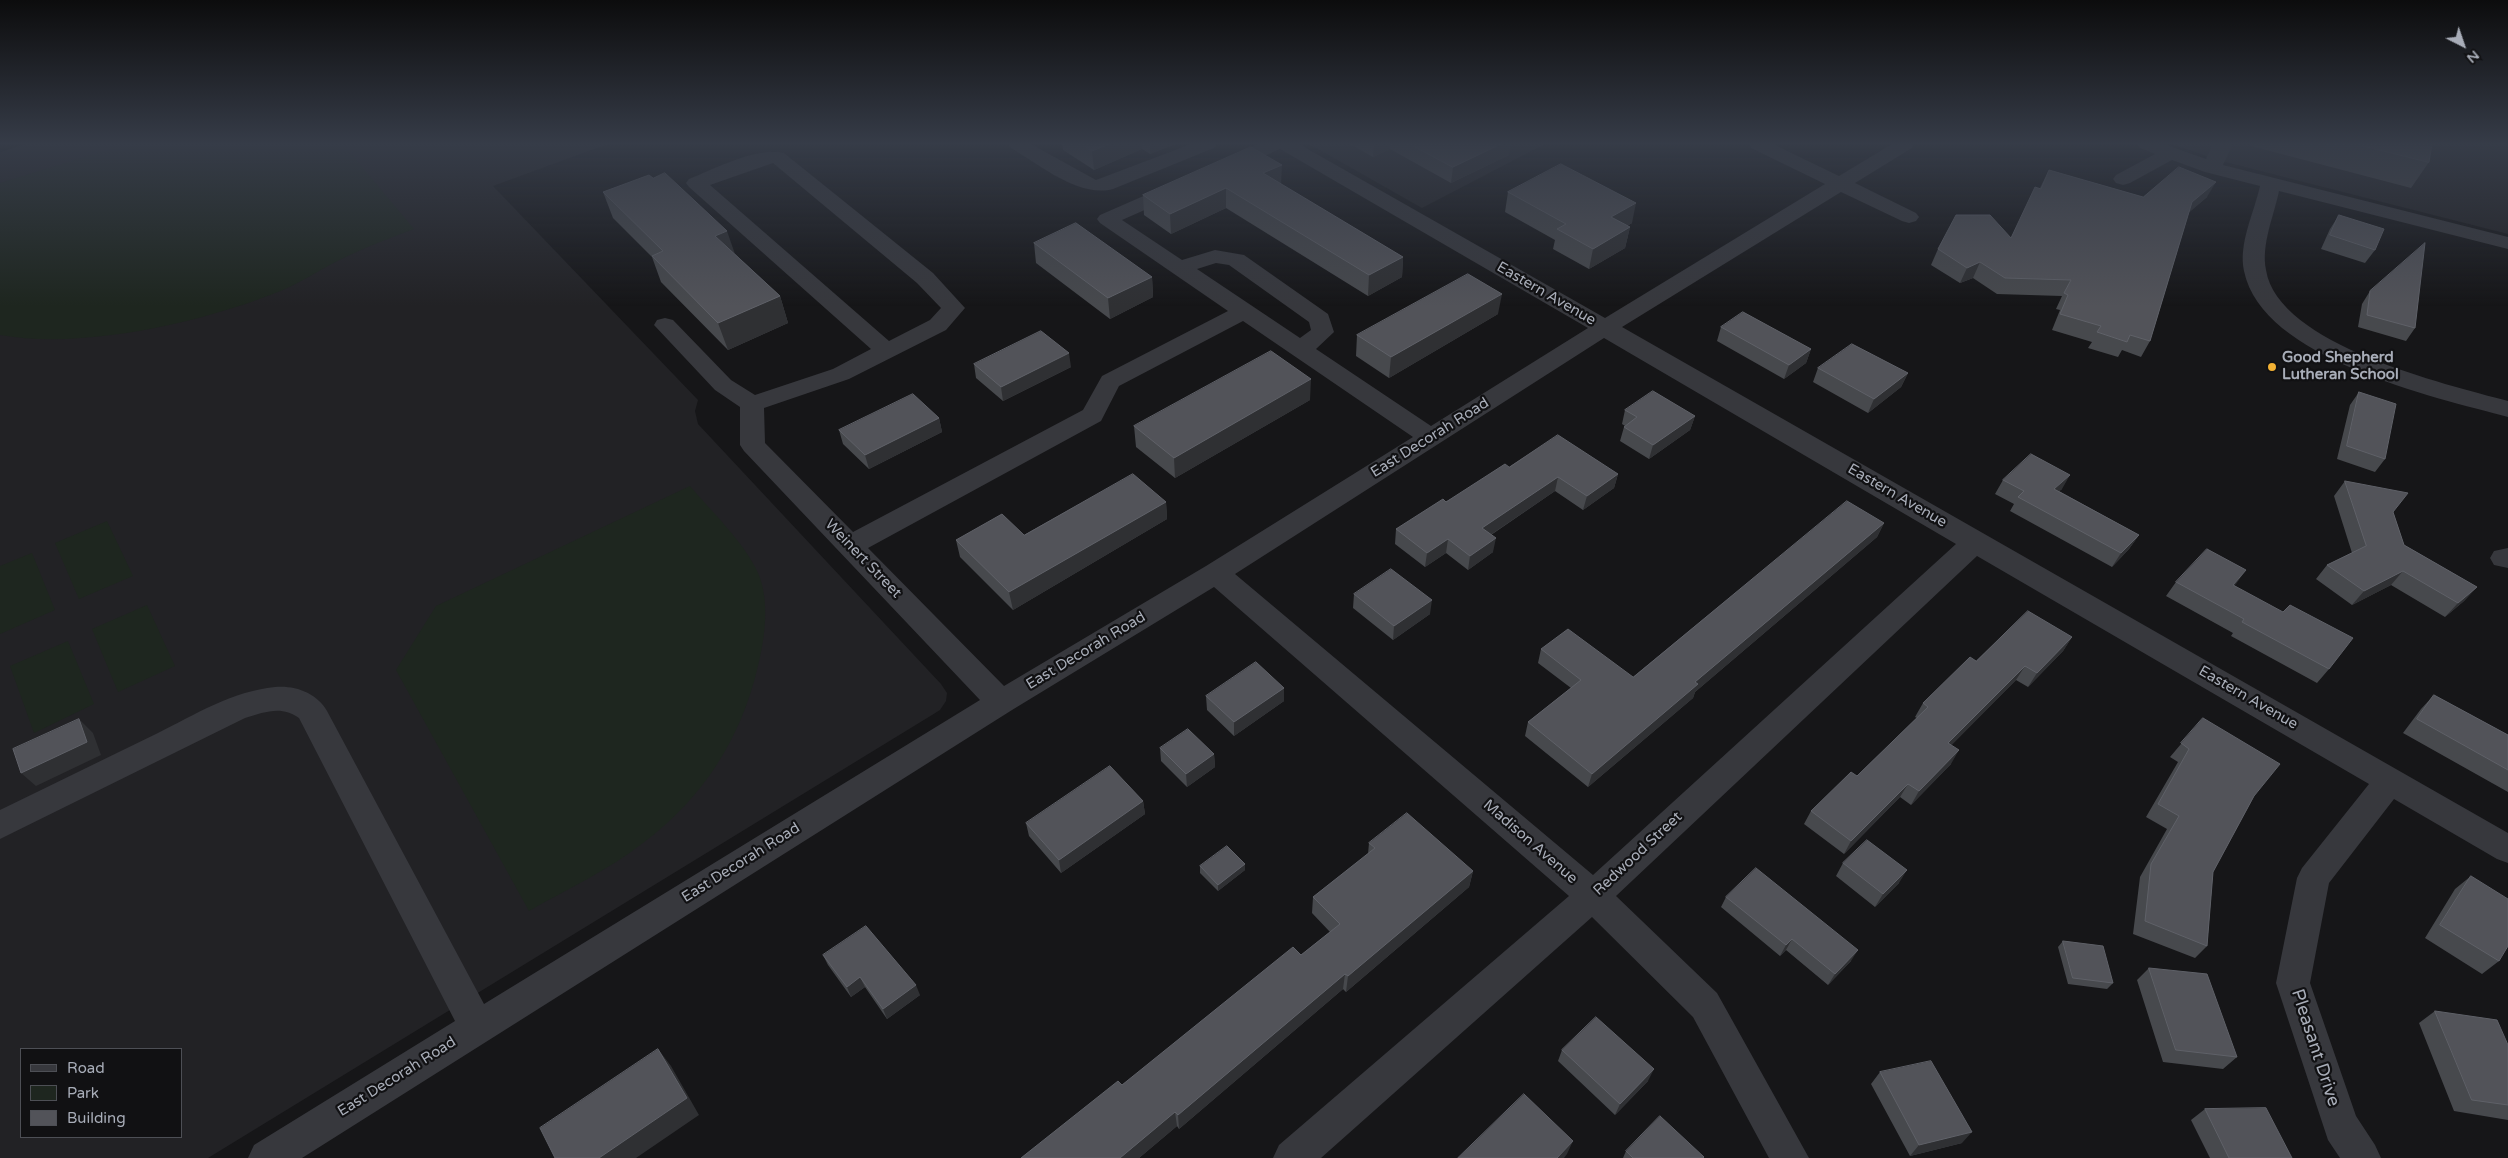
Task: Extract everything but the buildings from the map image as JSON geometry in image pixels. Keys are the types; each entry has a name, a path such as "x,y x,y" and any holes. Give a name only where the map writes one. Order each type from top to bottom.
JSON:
{"street":[{"path":"714,198 888,351"},
{"path":"665,325 723,385 752,404 841,374 938,325 954,308 925,278 828,198"},
{"path":"1154,198 1107,219 1431,437"},
{"name":"Eastern Avenue","path":"1380,198 2508,849"},
{"name":"East Decorah Road","path":"267,1158 1001,702 1216,573 1605,328 1818,198"},
{"path":"1871,198 1909,216"},
{"path":"2268,198 2254,257 2255,274 2262,292 2274,309 2292,325 2349,359 2390,376 2508,409"},
{"path":"2330,198 2508,243"},
{"path":"1180,268 1215,256 1236,260 1320,318 1323,332 1300,349"},
{"path":"849,546 1092,415 1110,381 1244,311"},
{"name":"Weinert Street","path":"752,404 753,445 1001,702"},
{"name":"Redwood Street","path":"1292,1158 1593,896 1976,541"},
{"name":"Madison Avenue","path":"1216,573 1593,896 1705,1005 1790,1158"},
{"path":"0,825 235,709 267,700 291,698 310,710 326,738 477,1027"},
{"name":"Pleasant Drive","path":"2362,1158 2341,1127 2293,983 2314,878 2391,780"}],"shaded area":[{"path":"0,198 505,198 698,400 695,411 698,424 941,684 947,693 946,701 940,710 932,715 208,1158 0,1158"},
{"path":"1404,198 1441,198 1422,208"},
{"path":"2367,198 2508,198 2508,234"}],"green space":[{"path":"0,198 388,198 414,229 341,259 283,290 218,313 144,330 106,336 33,339 0,335"},
{"path":"690,486 745,550 762,584 765,607 763,643 751,693 730,742 717,765 684,807 630,853 588,879 529,911 396,670 436,606"},
{"path":"107,521 133,576 79,599 55,543"},
{"path":"32,553 55,610 0,634 0,566"},
{"path":"147,605 175,666 118,692 92,629"},
{"path":"68,641 94,704 34,733 10,666"}],"place":[{"name":"Good Shepherd Lutheran School","path":"2272,367"}]}
